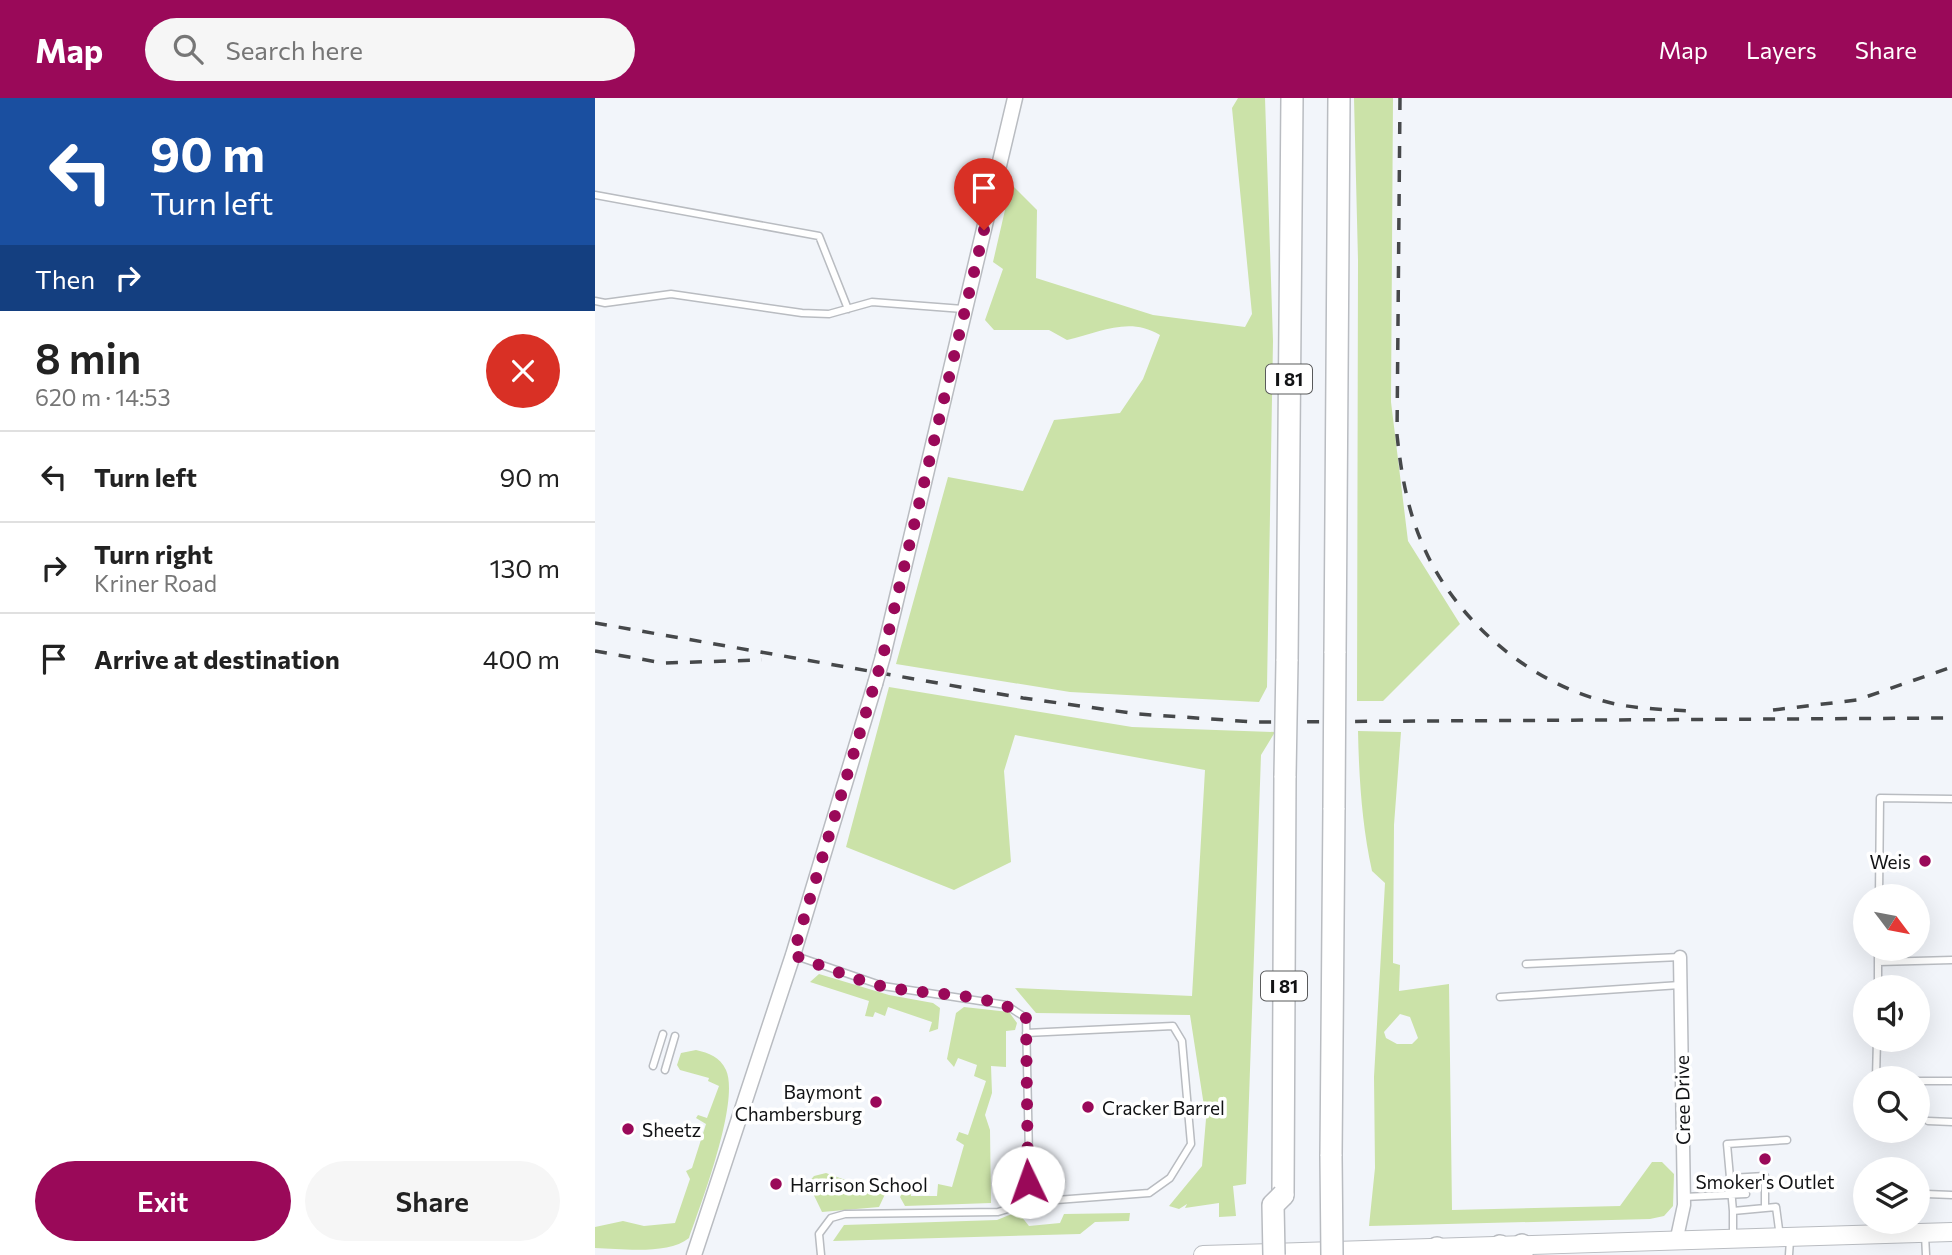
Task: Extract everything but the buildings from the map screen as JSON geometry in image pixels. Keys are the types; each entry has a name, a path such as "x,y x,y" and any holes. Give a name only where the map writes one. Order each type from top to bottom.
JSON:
{"highway":[{"name":"I 81","path":"1283,1255 1291,98"},
{"name":"I 81","path":"1332,1255 1339,98"},
{"path":"1274,1255 1273,1205 1283,1195"}],"main road":[{"path":"1930,1233 1952,1232"},
{"path":"1203,1255 1675,1248 1733,1240 1788,1248 1916,1234"}],"street":[{"path":"694,1255 793,955 883,656 1015,98"},
{"name":"Cree Drive","path":"1675,1248 1684,1197 1680,957"}],"lane":[{"path":"595,195 819,236 848,309"},
{"path":"595,302 671,294 802,313 829,314 883,302 966,309"},
{"path":"1879,884 1880,798 1952,799"},
{"path":"793,955 883,986 1006,1005 1026,1018 1030,1202"},
{"path":"1526,964 1680,957"},
{"path":"1930,960 1952,960"},
{"path":"1878,961 1878,975"},
{"path":"1500,997 1681,985"},
{"path":"821,1255 819,1234 831,1218 845,1214 998,1212 1030,1202 1149,1193 1170,1178 1191,1144 1182,1041 1173,1026 1026,1033"},
{"path":"653,1066 663,1034"},
{"path":"665,1070 675,1036"},
{"path":"1930,1081 1952,1081"},
{"path":"1930,1121 1952,1122"},
{"path":"1733,1240 1727,1144 1787,1140"},
{"path":"1730,1178 1765,1176 1762,1194 1765,1208"},
{"path":"1684,1197 1746,1194"},
{"path":"1930,1194 1952,1195"},
{"path":"1733,1211 1776,1207 1788,1248"},
{"path":"1925,1234 1926,1255"}],"green space":[{"path":"1238,98 1265,98 1273,341 1267,687 1259,702 1070,692 896,664 948,477 1023,491 1054,420 1120,413 1143,379 1160,335 1148,329 1125,326 1067,340 1049,330 994,330 985,320 1003,269 993,262 1011,184 1037,210 1036,278 1153,315 1245,327 1252,314 1232,108"},
{"path":"1354,98 1393,98 1391,402 1408,541 1460,624 1383,701 1357,701 1358,260"},
{"path":"889,687 1132,727 1275,732 1261,755 1246,1184 1233,1186 1236,1216 1219,1217 1219,1203 1185,1208 1187,1204 1179,1209 1169,1206 1202,1166 1206,1119 1190,1015 1036,1013 1015,988 1192,996 1205,770 1015,735 1004,771 1011,862 954,890 846,847"},
{"path":"1358,731 1401,732 1394,825 1393,963 1400,965 1399,991 1449,984 1452,1210 1620,1206 1652,1162 1662,1162 1674,1174 1673,1206 1664,1216 1650,1219 1369,1226 1375,1168 1374,1077 1385,883 1372,871 1362,802","holes":["1400,1014 1410,1017 1418,1038 1412,1044 1397,1044 1386,1038 1384,1032"]},
{"path":"819,974 889,995 933,1003 940,1008 938,1029 929,1032 932,1022 888,1007 885,1016 875,1012 873,1017 865,1016 869,1001 810,982"},
{"path":"964,1007 1009,1012 1017,1023 1015,1030 1006,1031 1006,1067 991,1066 992,1093 985,1115 990,1130 991,1203 905,1206 900,1197 905,1187 910,1187 911,1196 937,1196 938,1184 952,1187 964,1145 956,1140 959,1132 968,1135 986,1081 974,1076 977,1065 958,1058 954,1067 947,1059 956,1013"},
{"path":"696,1050 710,1054 721,1062 729,1085 724,1128 689,1238 657,1249 595,1248 595,1227 623,1221 644,1226 675,1223 690,1179 686,1171 692,1168 706,1124 696,1118 698,1115 707,1118 719,1086 708,1081 709,1078 680,1070 677,1065 681,1053"},
{"path":"826,1173 876,1191 880,1181 887,1190 879,1207 822,1212 808,1183 814,1176"},
{"path":"1032,1206 1034,1208 1021,1216 1029,1226 1060,1223 1064,1214 1130,1213 1129,1221 1095,1222 1080,1234 833,1241 844,1225 997,1220"}],"railway":[{"path":"1400,98 1397,435 1405,490 1422,543 1435,570 1471,619 1494,641 1544,677 1611,703 1690,711"},
{"path":"595,623 1023,698 1138,714 1255,722 1952,718"},
{"path":"595,651 663,663 762,660"},
{"path":"1773,710 1857,700 1952,667"}],"place":[{"name":"Weis","path":"1925,861"},
{"name":"Baymont Chambersburg","path":"876,1102"},
{"name":"Cracker Barrel","path":"1088,1107"},
{"name":"Sheetz","path":"628,1129"},
{"name":"Smoker's Outlet","path":"1765,1159"},
{"name":"Harrison School","path":"776,1184"}],"route":[{"path":"984,230 883,656 793,955 883,986 1006,1005 1026,1018 1028,1182"}]}
